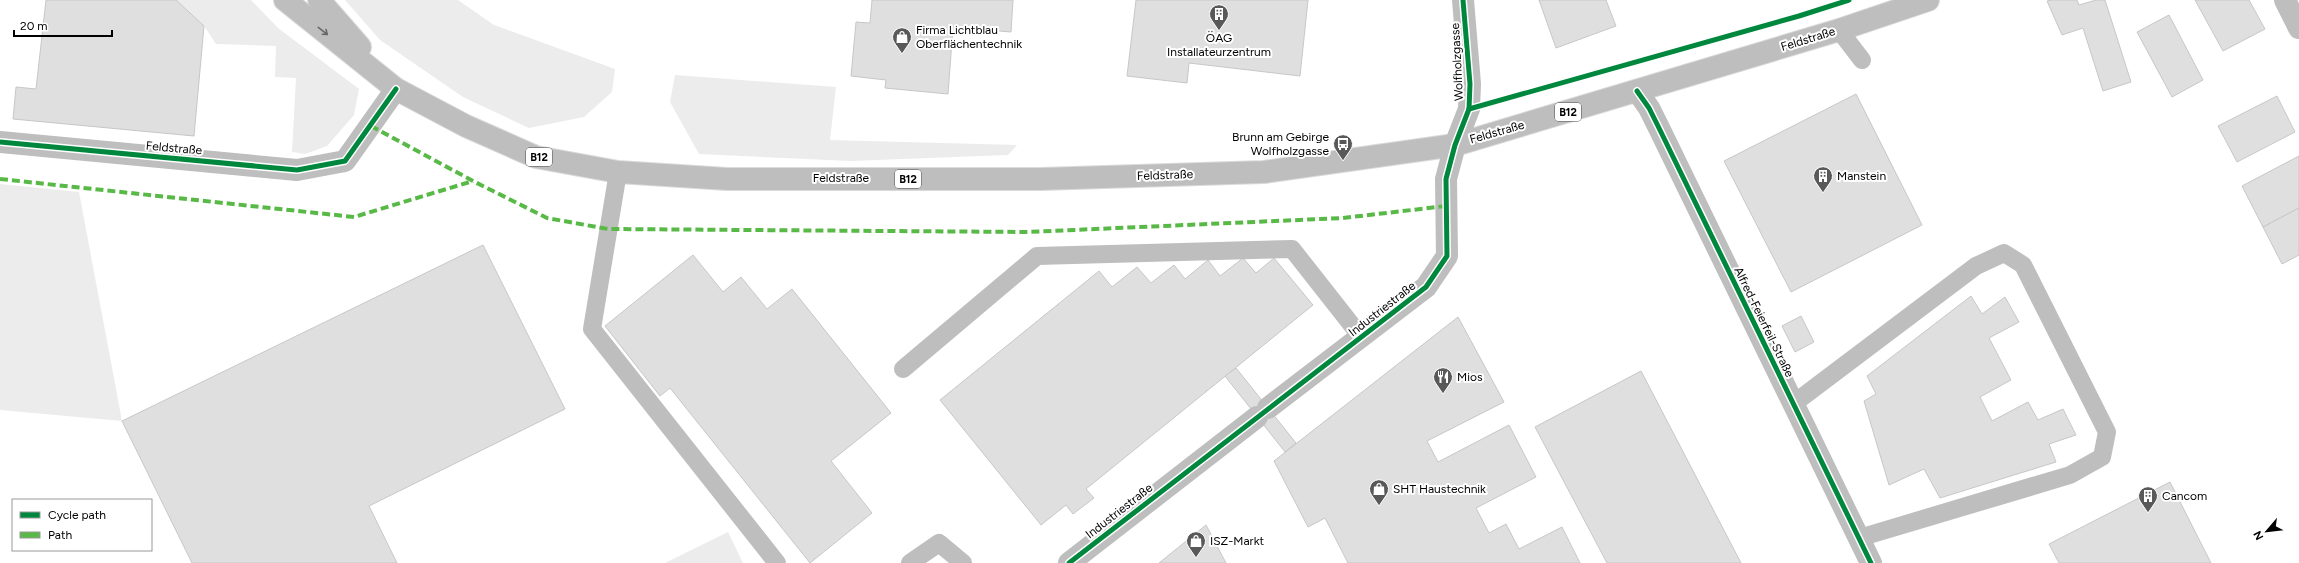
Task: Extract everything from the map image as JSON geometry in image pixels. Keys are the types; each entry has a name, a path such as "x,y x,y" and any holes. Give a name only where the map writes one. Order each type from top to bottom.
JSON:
{"main road":[{"name":"B12","path":"319,0 396,89"},
{"name":"Wolfholzgasse","path":"1455,145 1469,109 1470,84 1463,0"},
{"name":"Feldstraße","path":"0,142 297,170 345,160 396,89 466,126 536,157 618,172 727,179 1049,179 1264,172 1455,145 1637,92 1838,30 1928,0"},
{"path":"2285,0 2299,28"},
{"path":"288,2 396,89"},
{"name":"Alfred-Feierfeil-Straße","path":"1637,92 1649,108 1871,563"},
{"name":"Industriestraße","path":"1069,563 1262,412 1362,338 1426,287 1447,256 1446,179 1455,145"}],"lane":[{"path":"1838,30 1862,60"},
{"path":"618,172 592,330 777,563"},
{"path":"903,369 1037,256 1292,249 1362,338"},
{"path":"1793,404 1976,266 2004,253 2023,265 2107,432 2102,457 2070,475 1859,538"},
{"path":"910,563 939,543 963,563"}],"shaded area":[{"path":"176,0 251,0 278,28 359,89 354,115 327,146 305,154 292,152 296,78 275,77 276,46 216,44 204,26"},
{"path":"345,0 458,0 494,25 615,69 612,92 584,117 529,128 463,97 380,40"},
{"path":"675,75 836,87 830,140 1017,145 1008,155 850,161 699,154 670,102"},
{"path":"0,184 79,192 122,421 0,410"},
{"path":"728,532 743,563 665,563"}],"building":[{"path":"46,0 176,0 204,26 194,136 13,119 16,87 36,89"},
{"name":"Firma Lichtblau Oberflächentechnik","path":"872,0 1013,0 1011,32 953,27 948,94 885,88 886,80 851,76 856,22 870,23"},
{"name":"ÖAG Installateurzentrum","path":"1136,0 1308,0 1300,76 1189,63 1187,83 1127,76"},
{"path":"1539,0 1606,0 1616,26 1556,48"},
{"path":"2077,0 2079,5 2096,0 2105,0 2131,82 2103,91 2083,28 2062,35 2047,1"},
{"path":"2195,0 2249,0 2265,29 2223,51"},
{"path":"2169,15 2203,80 2172,97 2137,32"},
{"name":"Manstein","path":"1856,94 1922,225 1791,292 1724,161"},
{"path":"2277,96 2295,132 2237,162 2218,126"},
{"path":"2299,156 2299,208 2263,227 2242,186"},
{"path":"2299,208 2299,255 2282,264 2263,227"},
{"path":"483,245 565,409 369,506 397,563 192,563 122,421"},
{"path":"693,255 723,292 741,277 767,309 792,289 891,413 831,461 872,513 810,563 670,388 660,396 605,326"},
{"path":"1243,258 1256,273 1274,258 1313,305 1086,489 1094,498 1073,514 1066,505 1041,525 940,400 1099,271 1112,287 1137,267 1151,283 1174,265 1185,279 1208,260 1220,276"},
{"path":"1971,296 1982,314 2005,297 2019,322 1989,338 2011,380 1980,397 1992,421 2028,402 2038,420 2063,409 2076,435 2049,444 2056,462 1940,498 1924,469 1889,485 1864,401 1876,394 1867,376"},
{"path":"1801,316 1814,342 1795,352 1782,326"},
{"path":"1458,317 1504,402 1427,441 1438,462 1509,425 1536,477 1476,508 1489,533 1506,524 1519,549 1562,527 1580,563 1348,563 1325,518 1308,527 1274,461"},
{"path":"1236,368 1296,443 1285,452 1225,376"},
{"path":"1641,371 1741,563 1607,563 1535,427"},
{"name":"Cancom","path":"2170,482 2211,563 2059,563 2049,544"},
{"path":"1206,525 1226,563 1159,563"}],"marked path":[{"path":"371,126 473,181 547,218 608,229 1028,232 1343,218 1446,206"},
{"path":"0,179 354,217 473,181"}],"cycle path":[{"path":"1069,563 1426,287 1447,256 1446,179 1455,145 1469,109 1470,84 1463,0"},
{"path":"1469,109 1799,16 1849,0"},
{"path":"0,142 297,170 345,161 396,89"},
{"path":"1637,91 1649,108 1658,126 1871,563"}],"place":[{"name":"ÖAG Installateurzentrum","path":"1219,31"},
{"name":"Firma Lichtblau Oberflächentechnik","path":"902,54"},
{"name":"Brunn am Gebirge Wolfholzgasse","path":"1343,161"},
{"name":"Manstein","path":"1823,193"},
{"name":"Mios","path":"1443,394"},
{"name":"SHT Haustechnik","path":"1379,506"},
{"name":"Cancom","path":"2148,513"},
{"name":"ISZ-Markt","path":"1196,558"}]}
